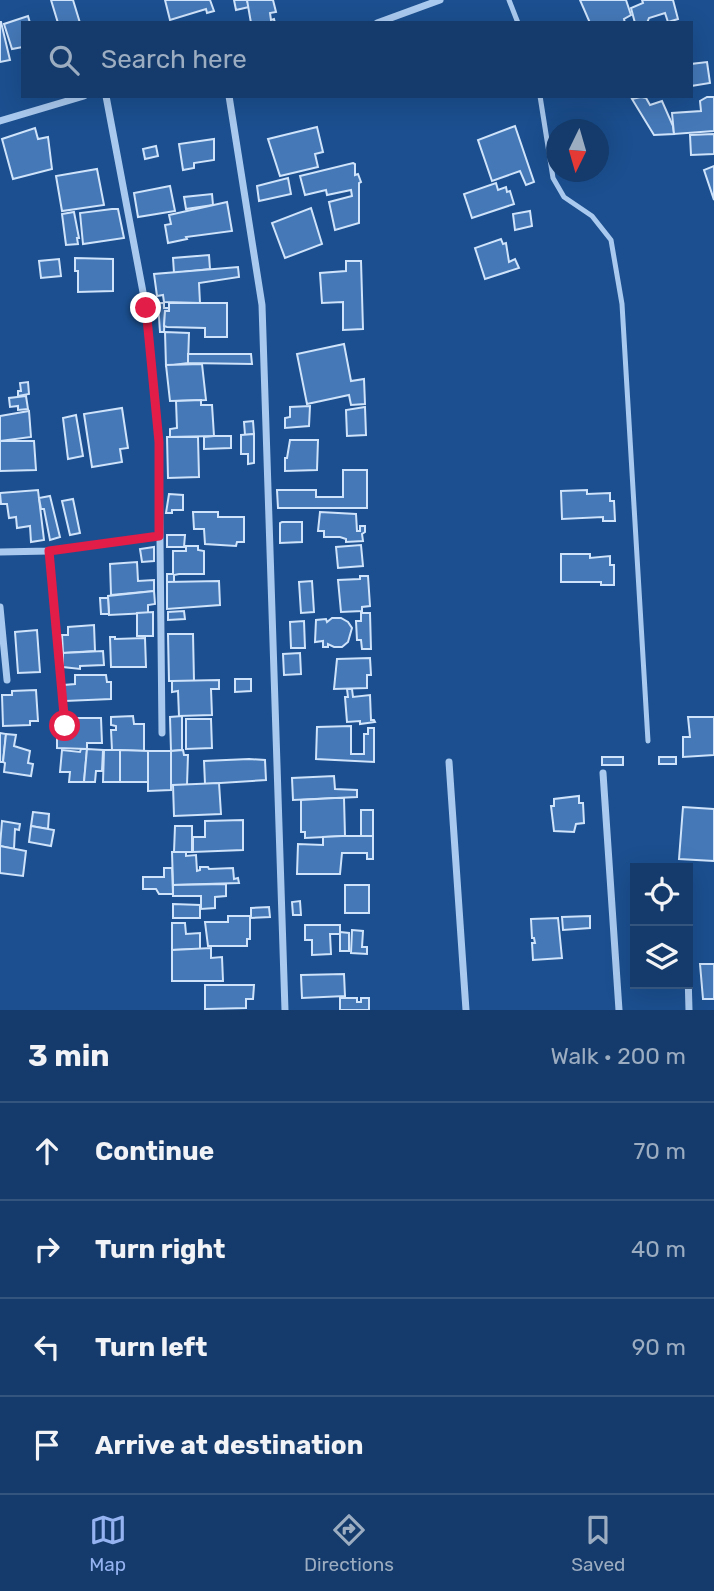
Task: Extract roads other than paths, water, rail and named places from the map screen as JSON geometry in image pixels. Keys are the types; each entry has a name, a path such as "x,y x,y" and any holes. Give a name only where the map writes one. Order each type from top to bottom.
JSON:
{"street":[{"path":"382,21 439,0"},
{"path":"0,121 77,98"},
{"path":"106,98 146,308 159,442 162,733"},
{"path":"229,98 262,305 285,1010"},
{"path":"0,552 49,551 159,536"},
{"path":"49,551 65,726"},
{"path":"0,607 7,680"},
{"path":"449,762 466,1010"},
{"path":"603,773 619,1010"},
{"path":"688,989 689,1010"}],"lane":[{"path":"509,0 517,21"},
{"path":"540,98 553,178 564,197 592,216 611,240 622,304 648,741"}]}
